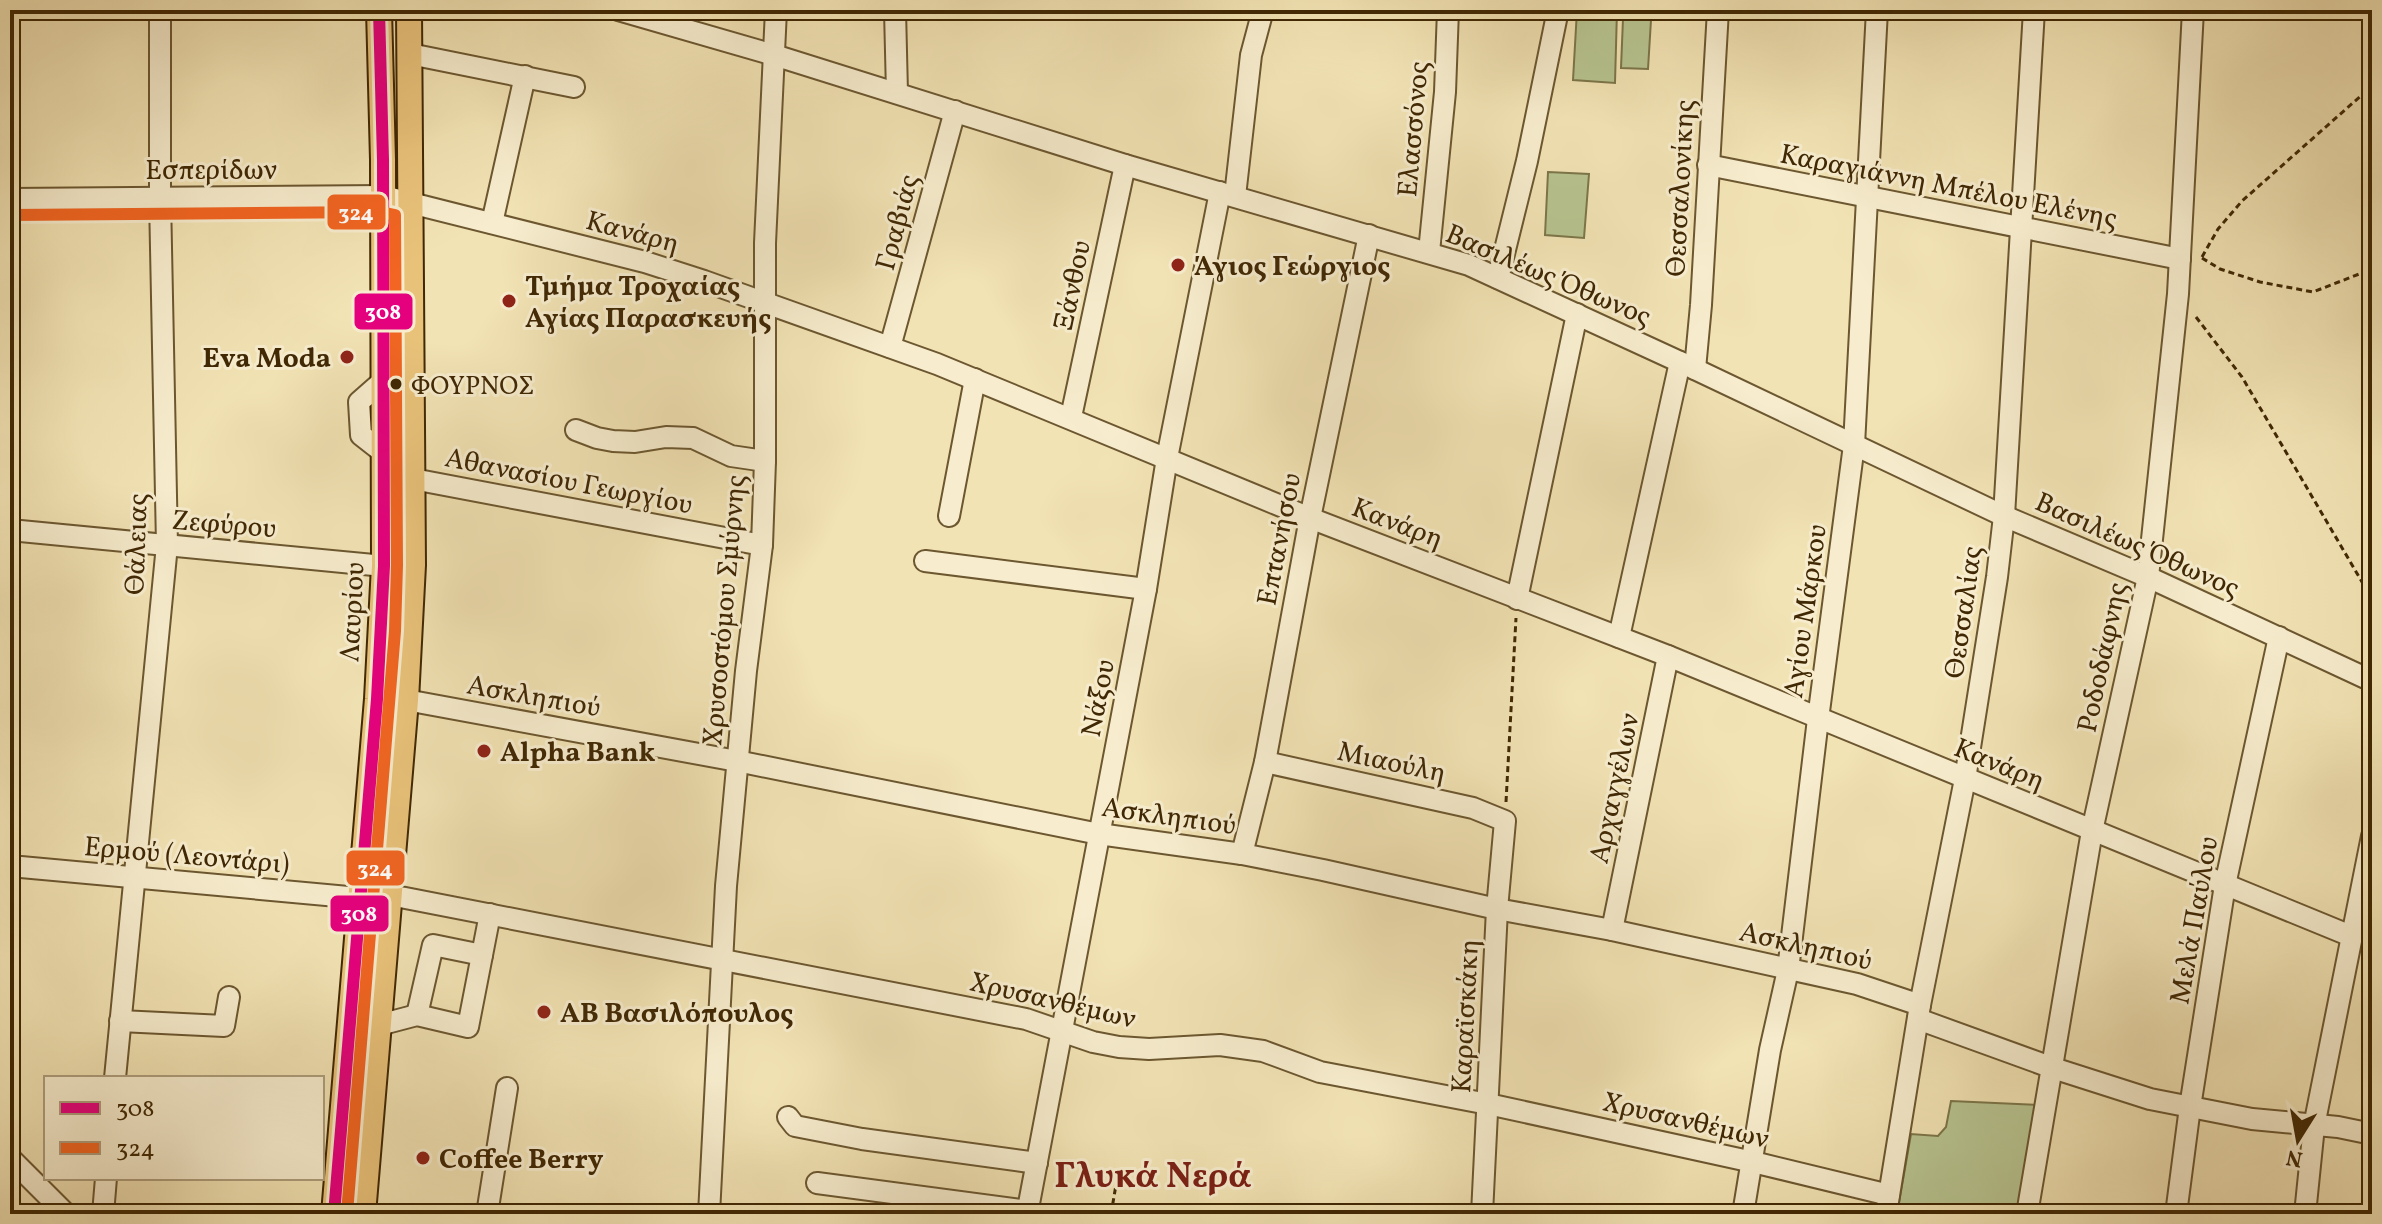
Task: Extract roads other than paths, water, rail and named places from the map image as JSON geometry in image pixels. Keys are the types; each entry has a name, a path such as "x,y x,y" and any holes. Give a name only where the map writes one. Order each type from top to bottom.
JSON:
{"main road":[{"name":"Λαυρίου","path":"334,1214 377,699 384,566 379,10"},
{"path":"363,1214 406,700 413,578 409,10"}],"street":[{"name":"Θάλειας","path":"115,1076 167,545 160,198 160,10"},
{"name":"Βασιλέως Όθωνος","path":"618,10 656,16 1125,165 1469,265 2004,516 2148,577 2372,681"},
{"name":"Χρυσοστόμου Σμύρνης","path":"709,1214 721,959 737,761 762,545 765,461 763,301 776,10"},
{"path":"895,10 897,93"},
{"name":"Νάξου","path":"1028,1212 1146,589 1167,458 1227,194 1251,55 1263,10"},
{"name":"Ελασσόνος","path":"1429,252 1445,92 1448,10"},
{"path":"1498,278 1527,161 1558,10"},
{"name":"Θεσσαλονίκης","path":"1619,637 1701,305 1718,10"},
{"name":"Αγίου Μάρκου","path":"1743,1214 1770,1050 1788,970 1854,445 1877,10"},
{"name":"Θεσσαλίας","path":"1887,1204 1919,1012 1965,779 1997,577 2004,516 2034,10"},
{"name":"Ροδοδάφνης","path":"2027,1214 2092,831 2148,577 2178,294 2193,10"},
{"path":"410,54 574,87"},
{"path":"492,223 525,76"},
{"name":"Γραβιάς","path":"890,347 955,111"},
{"name":"Ξάνθου","path":"1071,417 1125,165"},
{"name":"Καραγιάννη Μπέλου Ελένης","path":"1708,165 2180,259"},
{"name":"Εσπερίδων","path":"10,199 383,196 411,202"},
{"name":"Κανάρη","path":"411,202 645,262 763,301 975,379 1310,518 1668,656 2351,936"},
{"name":"Επτανήσου","path":"1242,854 1265,762 1310,518 1369,235"},
{"path":"1517,599 1577,314"},
{"path":"949,516 975,379"},
{"path":"576,430 613,441 693,438 731,456 765,461"},
{"name":"Αθανασίου Γεωργίου","path":"413,479 762,545"},
{"name":"Ζεφύρου","path":"10,530 384,566"},
{"path":"925,561 1146,589"},
{"name":"Μελά Παύλου","path":"2176,1214 2225,885 2279,637"},
{"name":"Αρχαγγέλων","path":"1612,930 1668,656"},
{"name":"Ασκληπιού","path":"406,700 737,761 1099,834 1242,854 1497,909 1612,930 1877,989 1919,1012 2053,1068 2150,1099 2252,1119 2370,1129"},
{"name":"Μιαούλη","path":"1265,762 1473,808 1505,821"},
{"name":"Καραϊσκάκη","path":"1482,1214 1497,909 1505,821"},
{"path":"2305,1214 2314,1126 2372,836"},
{"name":"Ερμού (Λεοντάρι)","path":"10,866 359,898"},
{"name":"Χρυσανθέμων","path":"390,895 1026,1019 1093,1042 1119,1047 1149,1049 1211,1045 1250,1049 1277,1055 1320,1072 1488,1104 1753,1162 1887,1204"},
{"path":"379,1025 417,1015 468,1027 490,914"},
{"path":"417,1015 433,945 482,955"},
{"path":"120,1021 224,1026 229,997"},
{"path":"487,1214 507,1088"},
{"path":"788,1117 795,1126 862,1139 1037,1163"},
{"path":"10,1158 66,1214"},
{"path":"103,1214 106,1180"},
{"path":"817,1183 1028,1212"}],"place":[{"name":"Άγιος Γεώργιος","path":"1178,265"},
{"name":"Τμήμα Τροχαίας Αγίας Παρασκευής","path":"509,301"},
{"name":"Eva Moda","path":"347,357"},
{"name":"ΦΟΥΡΝΟΣ","path":"396,384"},
{"name":"Alpha Bank","path":"484,751"},
{"name":"ΑΒ Βασιλόπουλος","path":"544,1012"},
{"name":"Coffee Berry","path":"423,1158"}],"district":[{"name":"Γλυκά Νερά","path":"1153,1174"}]}
